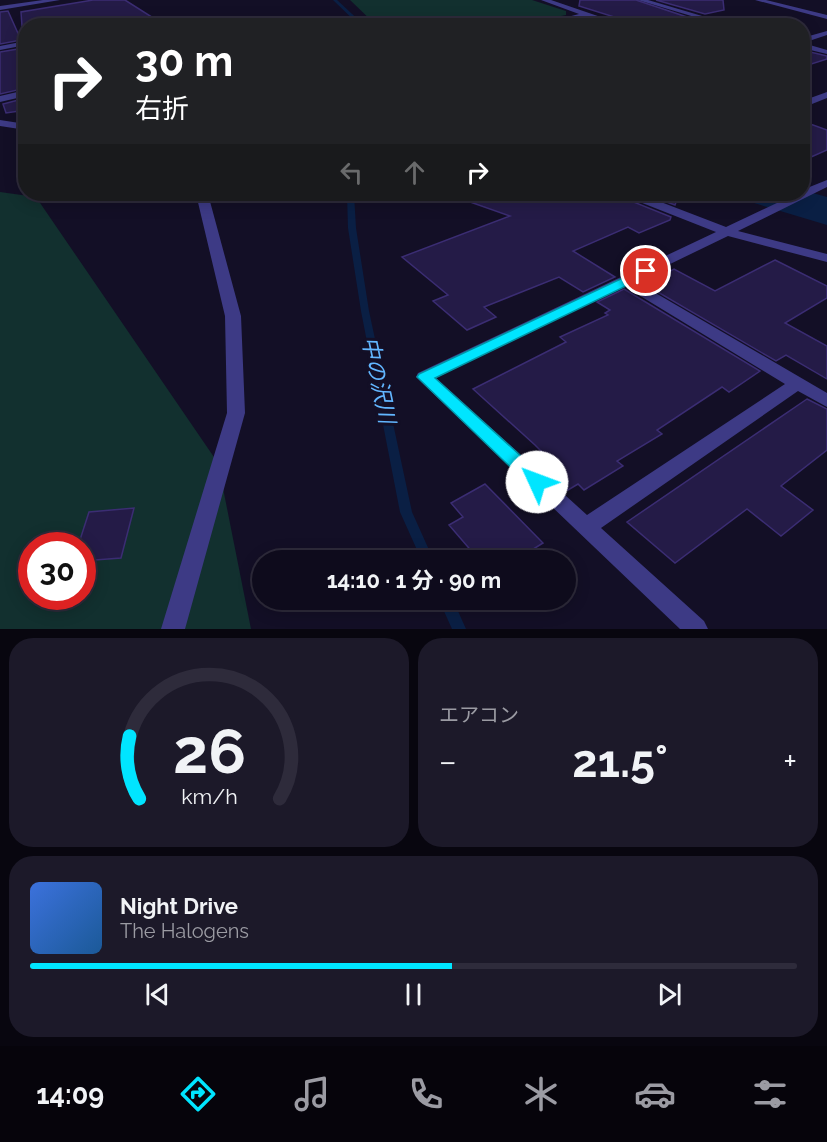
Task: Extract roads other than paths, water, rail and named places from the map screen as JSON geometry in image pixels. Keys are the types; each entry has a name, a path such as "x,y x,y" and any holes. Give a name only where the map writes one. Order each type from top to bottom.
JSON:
{"street":[{"path":"0,8 57,0"},
{"path":"544,0 600,18"},
{"path":"641,0 707,18"},
{"path":"758,0 827,17"},
{"path":"571,18 588,14"},
{"path":"810,40 827,33"},
{"path":"0,48 18,45"},
{"path":"810,46 827,52"},
{"path":"0,99 18,95"},
{"path":"810,102 827,95"},
{"path":"0,123 18,126"},
{"path":"810,190 827,183"},
{"path":"173,629 236,413 233,316 204,201"},
{"path":"648,201 783,249 827,258"},
{"path":"696,629 424,377 730,231 786,201"},
{"path":"626,281 827,401"},
{"path":"586,527 797,384"}],"waterway":[{"name":"中の沢川","path":"335,0 354,18"},
{"name":"中の沢川","path":"350,201 352,228 365,311 406,512 423,550"},
{"path":"793,201 827,211"},
{"name":"中の沢川","path":"450,610 459,629"}]}
